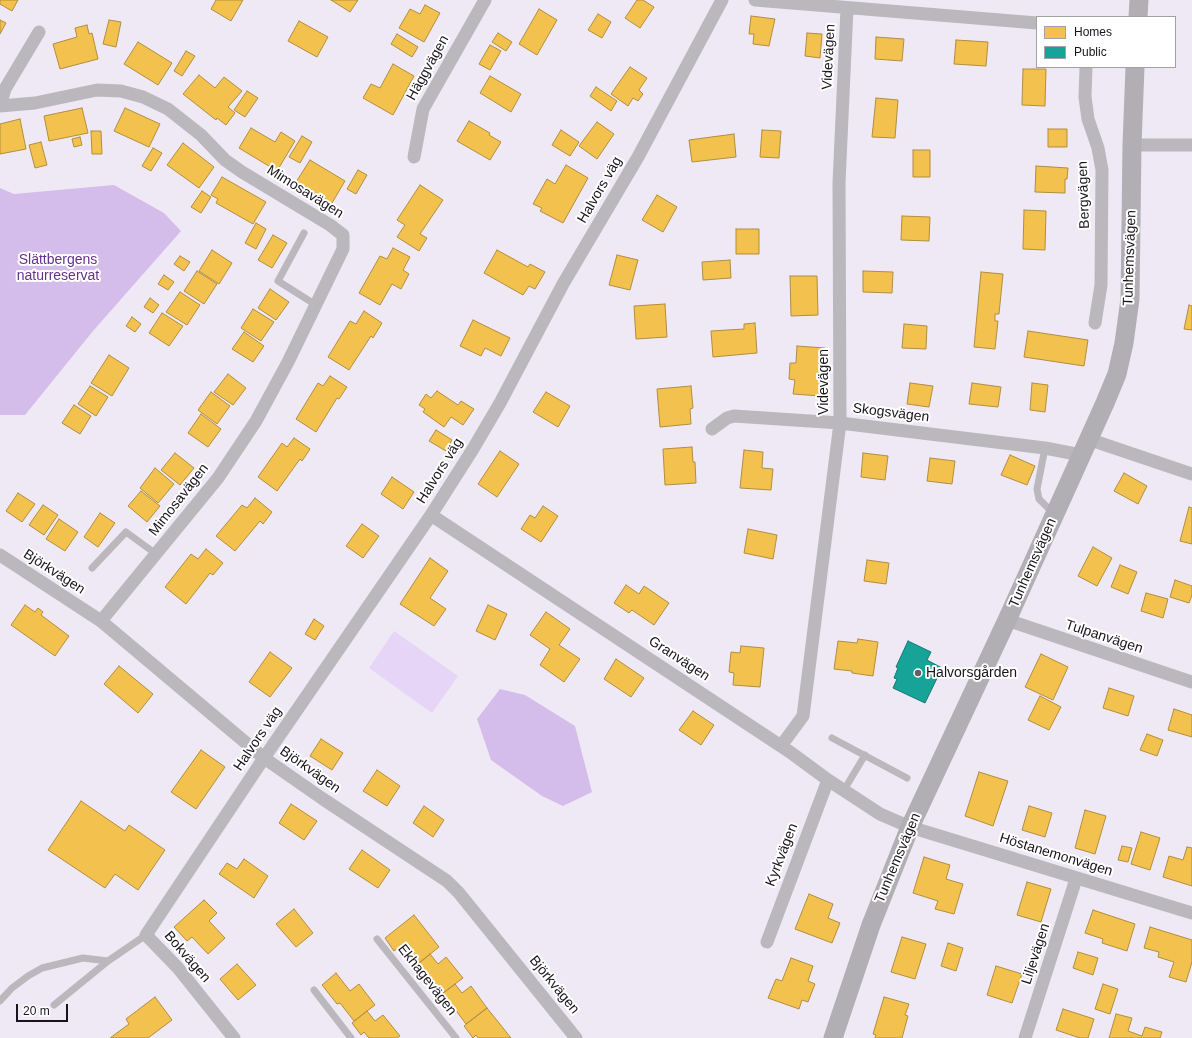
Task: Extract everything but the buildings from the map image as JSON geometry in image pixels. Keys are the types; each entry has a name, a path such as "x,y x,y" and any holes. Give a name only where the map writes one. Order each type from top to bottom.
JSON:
{"street":[{"name":"Häggvägen","path":"414,157 423,109 485,0"},
{"name":"Halvors väg","path":"146,935 264,758 431,515 500,403 563,284 641,150 722,0"},
{"path":"755,0 1036,23"},
{"path":"1138,16 1140,0"},
{"name":"Videvägen","path":"781,746 802,716 840,423 839,183 847,8"},
{"name":"Mimosavägen","path":"39,32 5,89 0,106 35,103 98,90 120,91 143,97 168,109 201,136 225,160 330,225 343,235 343,248 288,362 256,421 218,478 101,621"},
{"name":"Bergvägen","path":"1086,68 1085,97 1088,119 1098,148 1102,170 1101,285 1095,323"},
{"name":"Tunhemsvägen","path":"833,1038 871,925 910,827 1055,515 1106,403 1117,374 1124,343 1130,299 1132,145 1135,68"},
{"path":"1132,145 1192,144"},
{"name":"Skogsvägen","path":"712,429 727,418 734,416 840,423 1045,448 1085,447 1192,474"},
{"name":"Granvägen","path":"431,515 781,746 828,780 880,814 910,827"},
{"name":"Björkvägen","path":"0,555 101,621 264,758 446,881 459,893 576,1038"},
{"name":"Tulpanvägen","path":"1007,620 1192,682"},
{"name":"Kyrkvägen","path":"767,942 828,780"},
{"name":"Höstanemonvägen","path":"910,827 1076,879 1192,913"},
{"name":"Liljevägen","path":"1026,1038 1076,879"},
{"name":"Bokvägen","path":"146,935 178,968 234,1038"}],"lane":[{"path":"304,234 278,281 316,305"},
{"path":"1045,448 1037,489 1039,499 1055,515"},
{"path":"92,568 126,532 156,554"},
{"path":"832,738 907,778"},
{"path":"844,790 865,755"},
{"name":"Bokvägen","path":"54,1005 108,961 146,935"},
{"name":"Ekhagevägen","path":"377,939 456,1038"},
{"path":"0,1002 12,988 42,968 83,958 108,961"},
{"path":"314,990 351,1038"}],"shaded area":[{"path":"394,631 458,676 432,713 369,668"}],"green space":[{"name":"Slättbergens naturreservat","path":"114,185 164,213 181,231 93,331 25,415 0,415 0,188 14,194"},
{"path":"500,689 525,695 575,726 592,792 563,806 542,796 491,760 477,719"}],"place":[{"name":"Halvorsgården","path":"918,673"}]}
